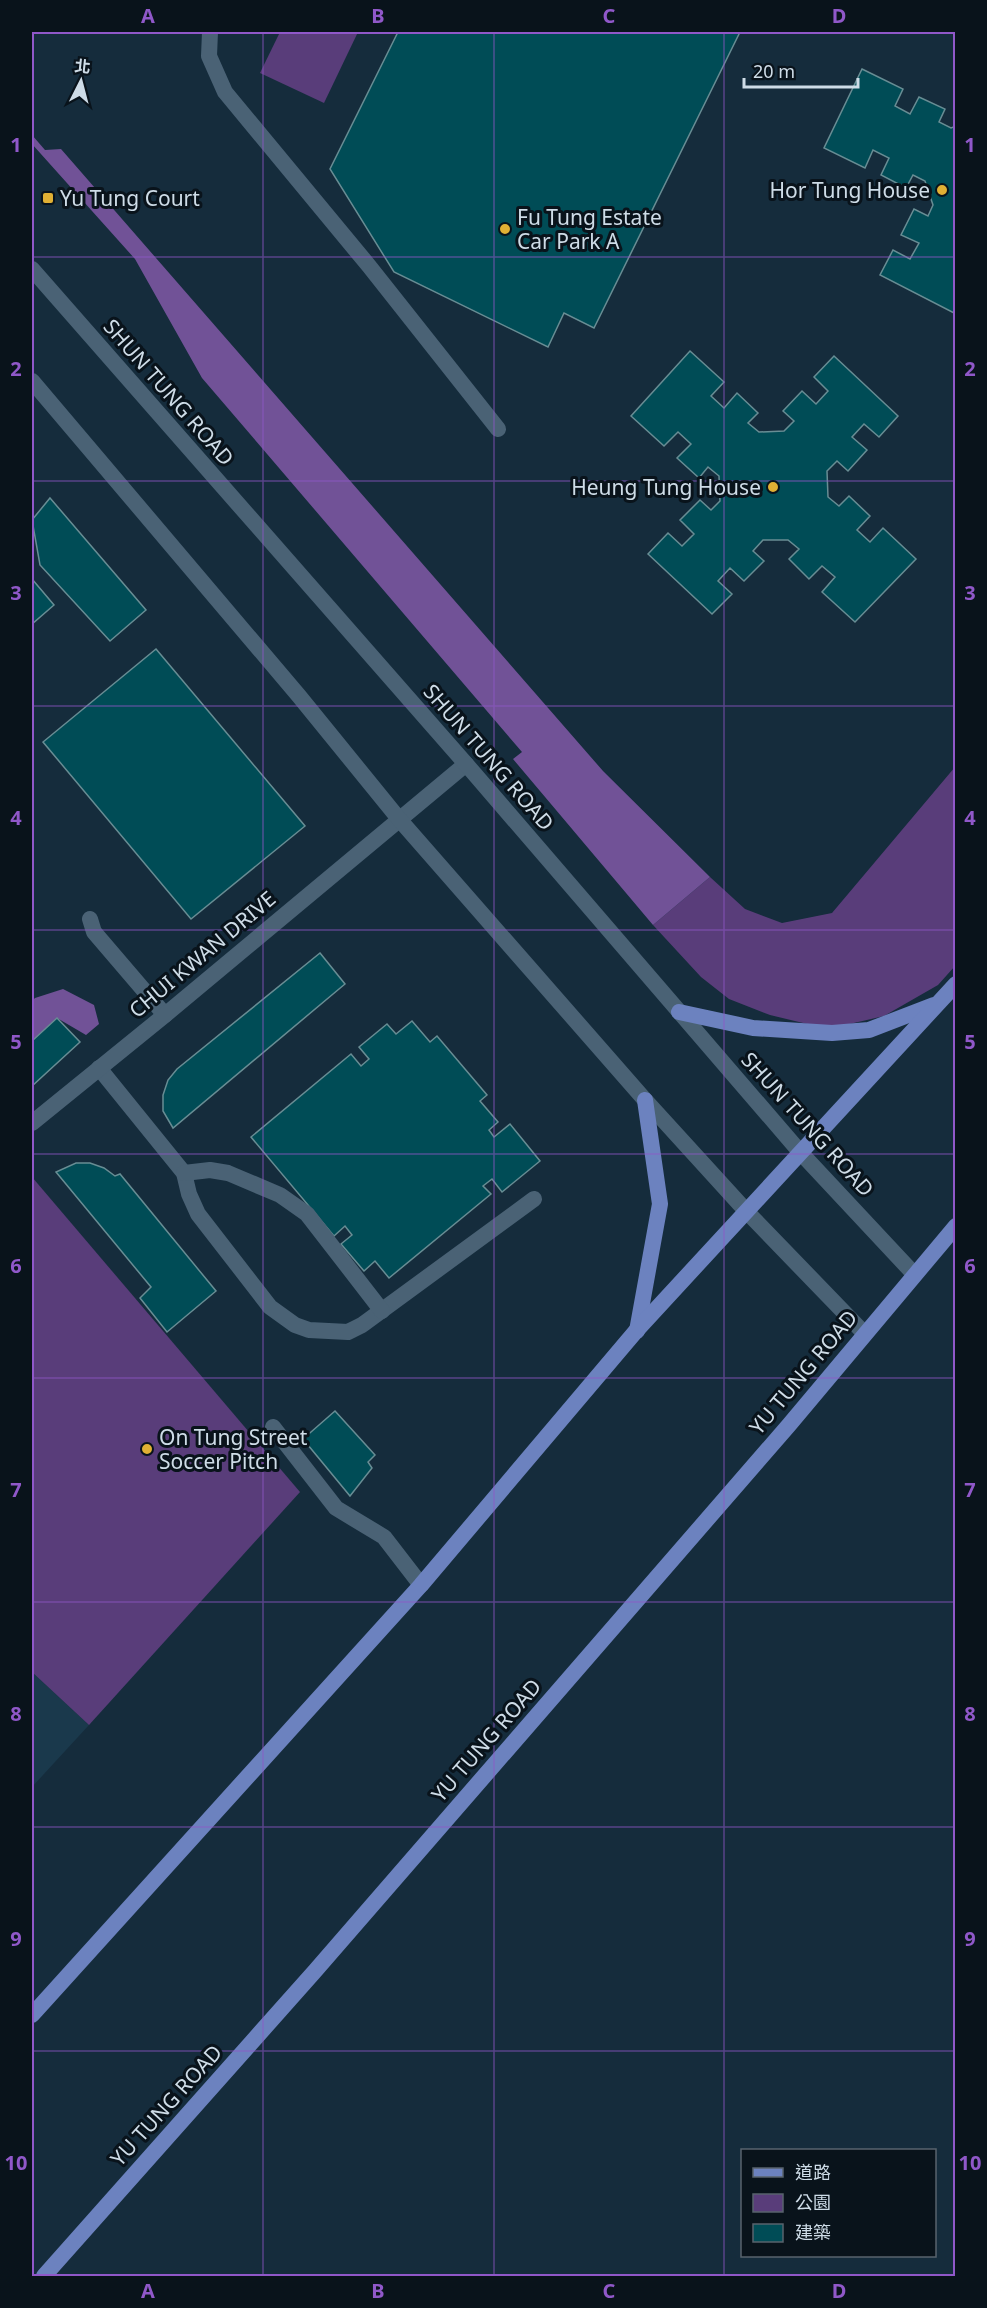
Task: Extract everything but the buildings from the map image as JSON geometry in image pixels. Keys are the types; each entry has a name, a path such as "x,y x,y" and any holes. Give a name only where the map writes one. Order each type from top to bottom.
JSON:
{"main road":[{"path":"210,32 209,56 225,92 369,266 498,429"},
{"name":"SHUN TUNG ROAD","path":"32,269 466,764 800,1152 914,1274"},
{"path":"32,381 299,696 399,819 645,1100 747,1212 864,1333"},
{"name":"CHUI KWAN DRIVE","path":"32,1123 466,764"},
{"path":"90,919 94,932 165,1015"},
{"path":"32,2015 421,1585 636,1332 956,984"},
{"path":"679,1012 753,1028 832,1033 869,1030 938,1004"},
{"path":"99,1068 184,1173 189,1194 198,1214 270,1307 295,1325 309,1330 348,1332 362,1325 534,1199"},
{"path":"636,1332 660,1204 645,1100"},
{"path":"184,1173 210,1170 228,1173 280,1195 307,1214 382,1311"},
{"name":"YU TUNG ROAD","path":"44,2277 323,1962 789,1425 956,1226"},
{"path":"273,1427 336,1508 384,1538 421,1585"}],"shaded area":[{"path":"32,135 45,150 61,149 603,771 710,877 653,925 513,759 522,752 202,378 135,259 32,144"},
{"path":"63,989 94,1005 99,1024 86,1035 57,1018 32,1041 32,1001"},
{"path":"32,1672 89,1725 32,1787"}],"green space":[{"path":"280,32 358,32 324,103 260,73"},
{"path":"955,767 955,966 938,985 884,1016 828,1029 770,1015 729,999 701,977 653,925 710,877 745,909 782,923 832,913"},
{"name":"On Tung Street Soccer Pitch","path":"32,1177 300,1492 89,1725 32,1672"}],"place":[{"name":"Hor Tung House","path":"942,190"},
{"name":"Yu Tung Court","path":"48,198"},
{"name":"Fu Tung Estate Car Park A","path":"505,229"},
{"name":"Heung Tung House","path":"773,487"},
{"name":"On Tung Street Soccer Pitch","path":"147,1449"}]}
